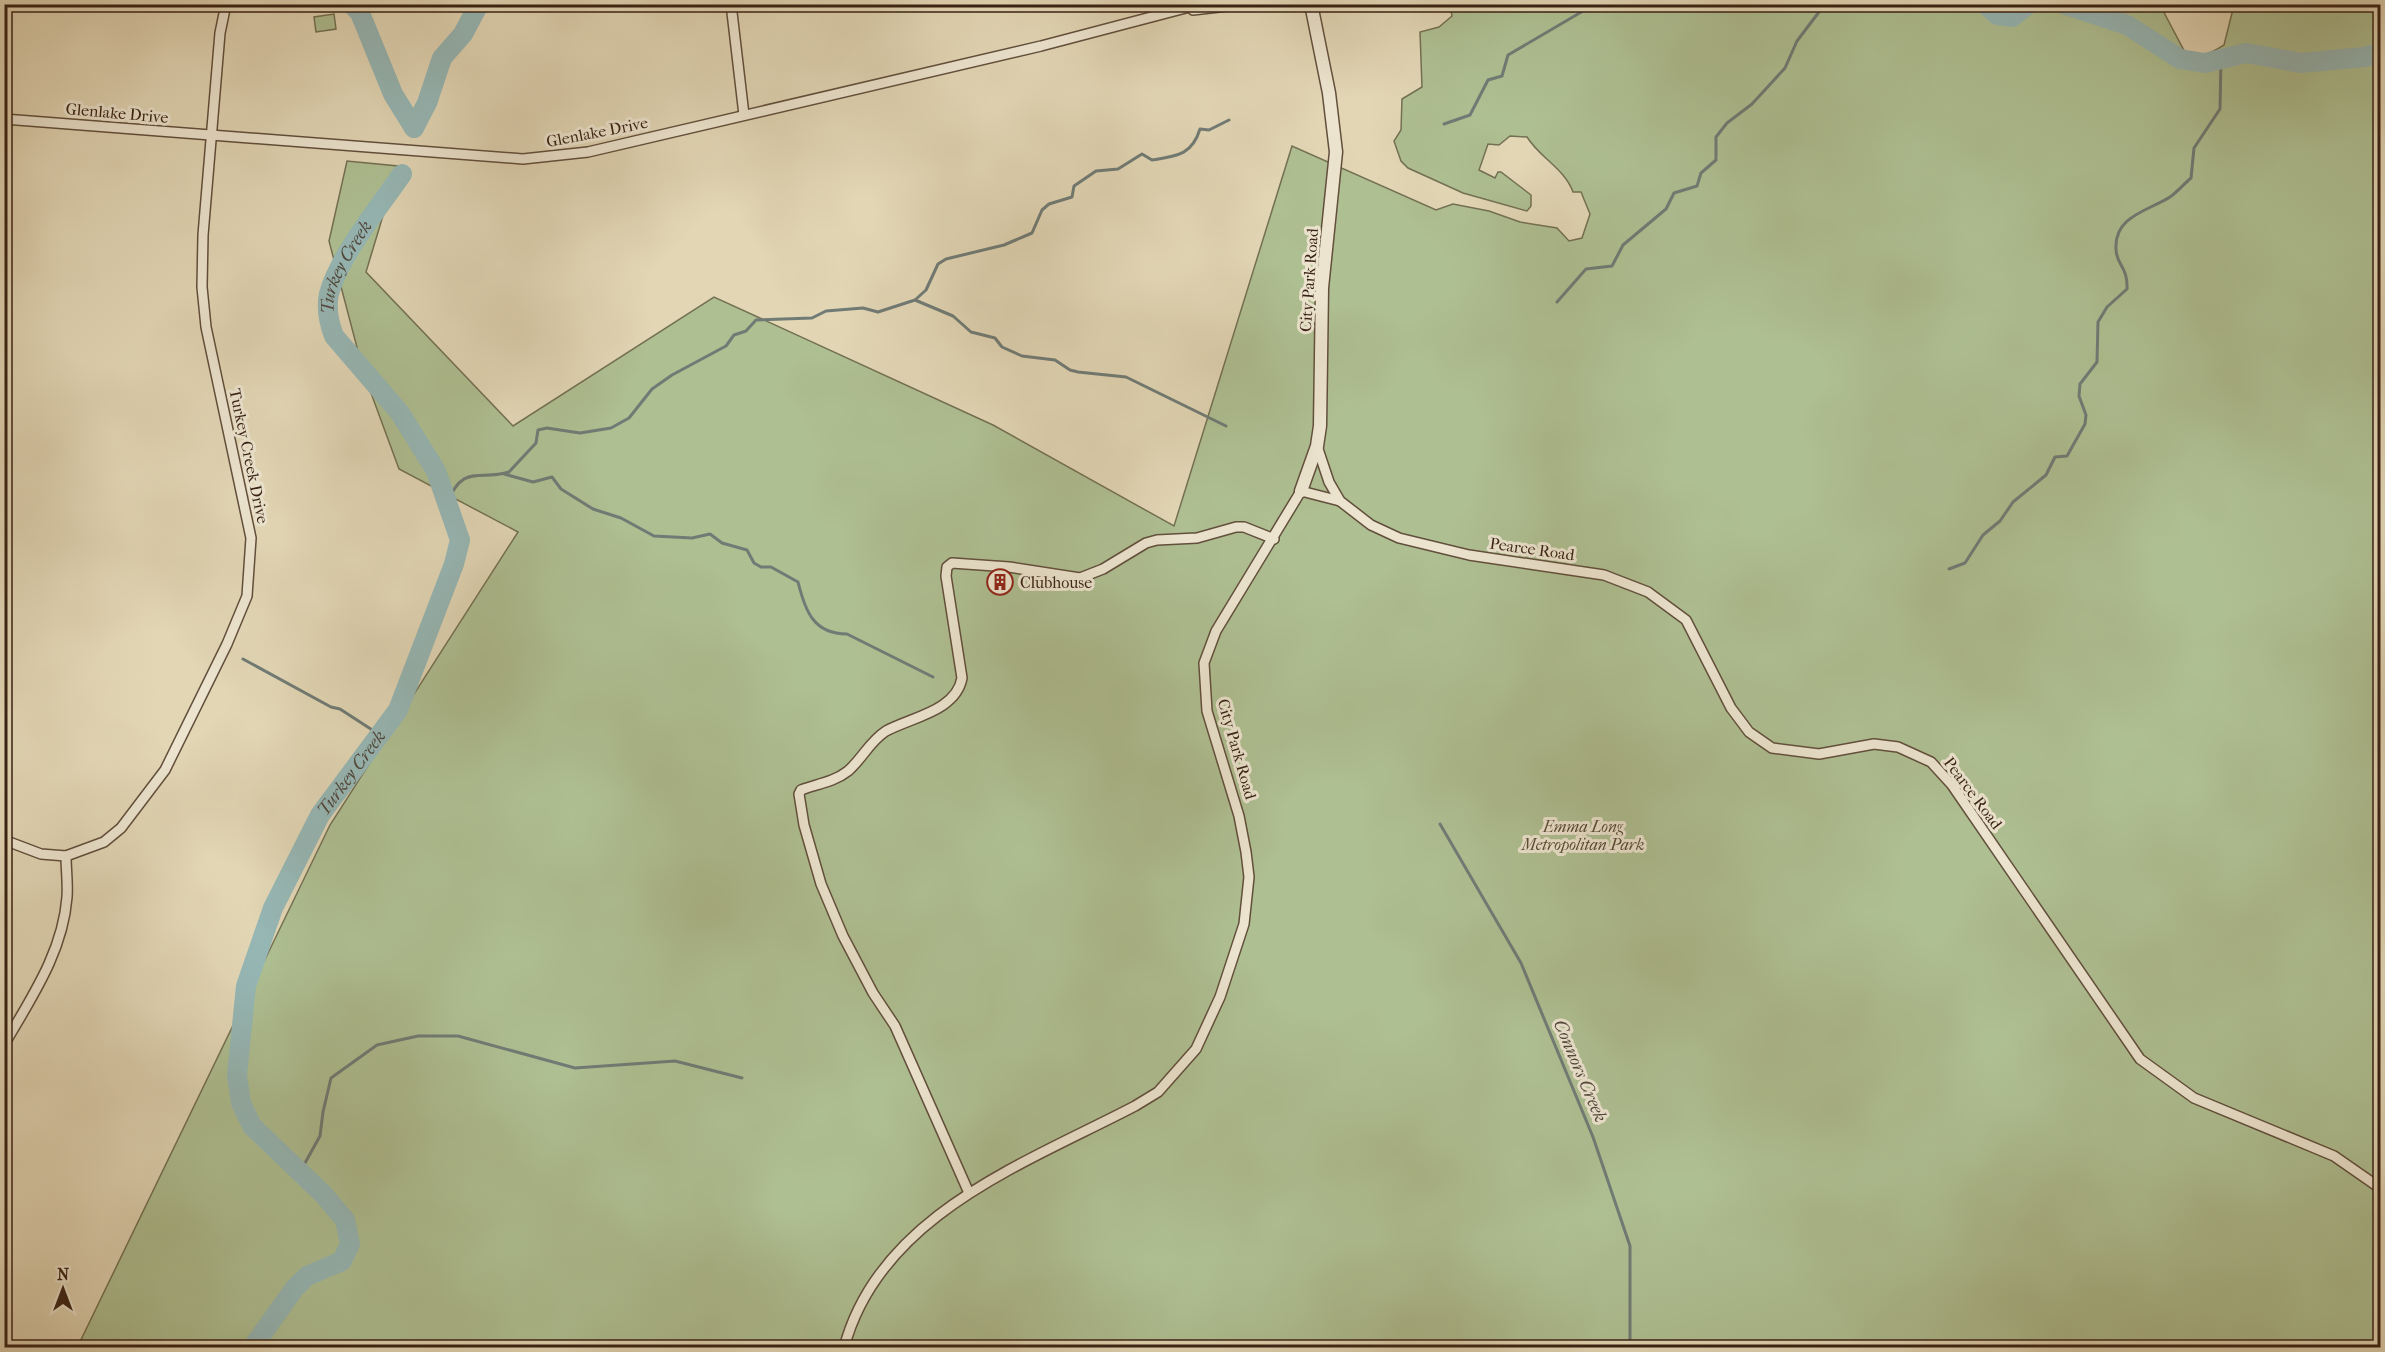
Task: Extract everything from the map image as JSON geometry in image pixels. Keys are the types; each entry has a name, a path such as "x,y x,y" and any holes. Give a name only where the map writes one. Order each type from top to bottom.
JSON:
{"street":[{"name":"Turkey Creek Drive","path":"4,840 41,854 66,856 104,842 121,828 165,770 227,644 247,596 251,538 206,327 202,287 203,235 220,33 226,4"},
{"path":"731,4 744,115"},
{"name":"Glenlake Drive","path":"4,119 523,159 588,152 1182,11 1201,4"},
{"name":"Glenlake Drive","path":"1182,11 1245,4"},
{"name":"City Park Road","path":"844,1347 856,1312 879,1275 912,1239 969,1193 1136,1106 1158,1092 1196,1049 1208,1027 1236,955 1244,924 1249,877 1239,816 1207,711 1204,663 1216,631 1274,539 1300,491 1317,446 1321,398 1322,288 1335,152 1329,93 1311,4"},
{"name":"Pearce Road","path":"1317,446 1329,482 1340,501 1371,525 1399,538 1469,555 1604,574 1648,592 1686,620 1731,708 1749,732 1772,748 1819,754 1874,744 1898,747 1931,762 1952,785 2140,1059 2194,1098 2334,1156 2380,1188"},
{"path":"1300,491 1340,501"},
{"path":"969,1193 895,1026 873,993 843,936 821,884 804,825 799,794 804,789 821,785 847,772 884,733 943,705 957,694 962,678 946,576 947,567 952,563 959,561 1080,578 1103,568 1146,543 1157,540 1197,538 1236,527 1244,527 1274,539"},
{"path":"4,1045 50,962 59,940 67,896 66,856"}],"green space":[{"name":"Emma Long Metropolitan Park","path":"1450,5 2160,5 2187,56 2198,56 2224,45 2234,5 2380,5 2380,1347 77,1348 330,825 518,532 399,469 364,374 329,241 347,161 398,166 366,272 513,426 714,297 993,425 1174,526 1292,146 1436,210 1453,204 1489,211 1520,222 1557,228 1569,241 1582,238 1590,214 1581,192 1573,192 1564,176 1527,137 1510,136 1499,145 1488,144 1479,170 1495,178 1498,172 1501,172 1531,195 1531,206 1527,211 1463,193 1408,168 1401,161 1394,141 1401,130 1402,99 1422,87 1420,32 1439,27 1452,16"},
{"path":"334,14 336,29 316,32 314,17"}],"waterway":[{"path":"352,4 360,13 393,94 414,128"},
{"name":"Turkey Creek","path":"414,128 427,103 442,58 463,34 479,4"},
{"path":"1444,124 1470,115 1488,80 1502,76 1508,55 1595,4"},
{"path":"1557,302 1586,269 1612,266 1623,245 1666,209 1674,193 1697,186 1701,173 1716,160 1716,137 1727,123 1752,104 1785,68 1797,41 1822,8 1830,4"},
{"path":"1985,4 1997,15 2012,17 2029,4"},
{"path":"2063,4 2127,25 2180,59 2205,63 2246,53 2301,63 2364,57 2380,53"},
{"path":"1949,569 1965,563 1983,535 2000,521 2013,502 2046,475 2055,457 2067,456 2085,424 2086,415 2079,396 2080,384 2097,362 2098,322 2107,307 2127,289 2126,275 2116,249 2120,229 2134,216 2170,197 2191,178 2194,148 2220,109 2221,59"},
{"path":"447,504 453,491 466,478 509,472 536,443 538,430 547,428 580,433 611,428 629,418 652,389 672,375 726,346 734,335 746,331 756,320 812,318 826,311 863,308 878,312 915,300 926,290 938,264 946,259 1004,245 1032,233 1042,210 1049,204 1072,197 1074,186 1096,171 1118,169 1142,154 1152,160 1182,153 1193,144 1200,129 1209,130 1229,120"},
{"name":"Turkey Creek","path":"252,1348 294,1289 307,1276 342,1261 350,1244 345,1220 324,1195 252,1126 241,1103 237,1075 246,986 273,908 320,815 398,710 454,564 460,540 436,471 400,413 334,336 328,315 329,294 341,265 402,174"},
{"path":"915,300 953,316 971,332 995,338 1002,347 1022,356 1055,360 1070,370 1078,372 1126,377 1226,426"},
{"path":"504,474 533,482 552,477 561,489 593,509 621,518 654,536 692,538 710,534 722,543 747,550 754,563 761,567 771,567 798,582 808,611 818,625 835,633 847,634 933,677"},
{"path":"243,659 331,707 340,709 380,735"},
{"name":"Connors Creek","path":"1440,824 1521,963 1593,1137 1630,1246 1630,1348"},
{"path":"300,1172 320,1136 331,1078 377,1045 418,1036 458,1036 575,1068 675,1061 742,1078"},
{"path":"4,1318 13,1348"}],"place":[{"name":"Clubhouse","path":"1000,582"}]}
